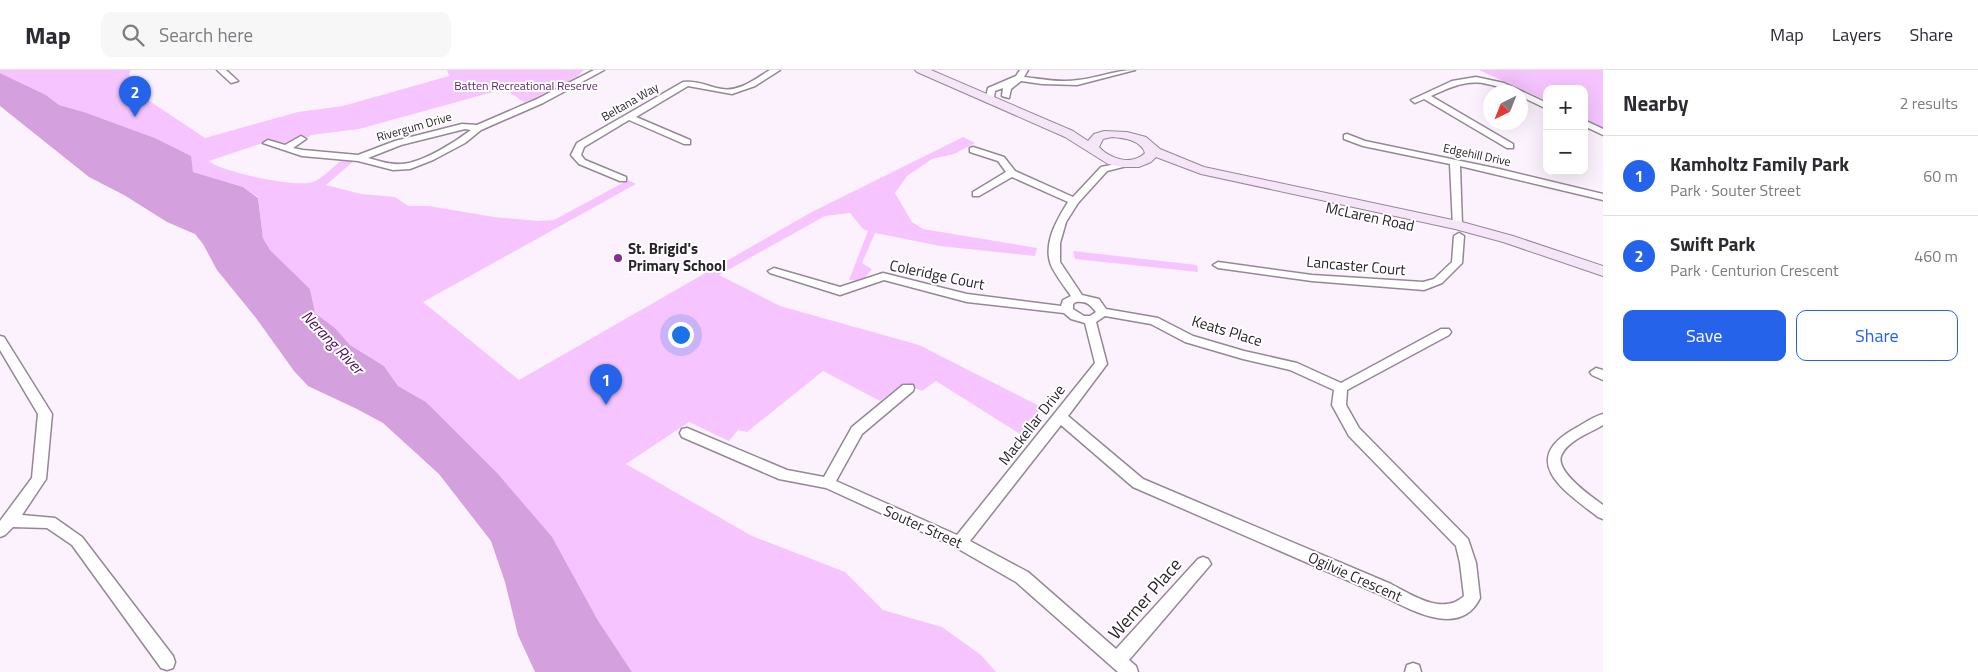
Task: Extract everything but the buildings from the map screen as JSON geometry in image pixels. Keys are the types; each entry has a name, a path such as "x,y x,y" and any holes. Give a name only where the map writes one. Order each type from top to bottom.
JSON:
{"main road":[{"path":"921,70 992,96 1006,96 1069,125 1117,134"},
{"path":"943,70 1083,141 1097,153"},
{"path":"1097,153 1092,147 1095,138 1108,134 1117,134"},
{"name":"McLaren Road","path":"1117,134 1140,139 1151,149 1189,166 1458,230 1603,282"},
{"path":"1131,163 1149,158 1152,154 1151,149"},
{"name":"McLaren Road","path":"1097,153 1111,160 1163,168 1255,191 1508,239 1603,271"}],"street":[{"path":"220,70 234,81"},
{"name":"Rivergum Drive","path":"268,142 302,153 359,158 387,167 409,167 420,164 469,137 478,128 540,102 600,70"},
{"name":"Beltana Way","path":"623,180 582,162 576,155 580,145 686,84 700,83 724,92 737,92 776,70"},
{"path":"1006,96 1007,88 1016,82 1024,70"},
{"path":"992,96 1018,78 1046,82 1077,83 1131,70"},
{"path":"1414,100 1459,80 1474,79 1500,85"},
{"path":"1424,96 1510,146"},
{"path":"1528,97 1543,104"},
{"path":"629,117 688,142"},
{"path":"1588,125 1603,132"},
{"name":"Rivergum Drive","path":"359,158 381,148 452,128 465,126 478,128"},
{"name":"Edgehill Drive","path":"1346,137 1363,143 1603,197"},
{"path":"286,148 300,139"},
{"path":"973,150 1001,159 1012,173 1074,201"},
{"path":"1097,153 1104,169"},
{"path":"1078,298 1056,262 1055,243 1061,222 1074,201 1104,169 1131,163"},
{"name":"Lancaster Court","path":"1218,265 1312,278 1404,286 1424,286 1438,281 1457,263 1458,230 1455,163"},
{"path":"976,194 1012,173"},
{"name":"Coleridge Court","path":"774,271 840,291 883,276 967,298 1067,310 1076,317 1090,320"},
{"path":"1067,310 1067,303 1078,298 1095,302 1102,312 1099,316 1090,320"},
{"name":"Keats Place","path":"1102,312 1154,321 1189,339 1243,355 1293,366 1341,388"},
{"name":"Mackellar Drive","path":"960,543 1101,364 1090,320"},
{"path":"1341,388 1445,332"},
{"path":"0,340 45,414 38,479 5,526"},
{"path":"828,484 857,431 908,388"},
{"name":"Ogilvie Crescent","path":"1059,416 1138,483 1376,585 1415,604 1438,611 1457,610 1472,598 1468,563 1463,542 1354,432 1339,405 1341,388"},
{"path":"1603,419 1562,444 1555,451 1553,460 1562,479 1603,513"},
{"name":"Souter Street","path":"687,434 760,463 784,475 828,484 960,543 1022,577 1130,672"},
{"path":"5,526 50,522 77,541 167,662"},
{"name":"Werner Place","path":"1117,661 1203,564"}],"green space":[{"name":"Batten Recreational Reserve","path":"0,70 131,70 129,74 145,98 205,138 298,112 343,106 449,76 447,70 584,70 564,85 524,102 504,89 359,129 311,135 309,137 300,136 285,143 272,140 209,161 228,170 260,178 305,183 321,178 343,159 355,160 326,185 361,194 395,197 408,206 429,206 494,217 538,221 554,220 628,180 636,184 423,302 519,380 810,213 963,137 975,143 954,154 932,159 907,176 895,193 912,222 923,229 1037,248 1035,256 940,246 875,233 862,263 872,269 862,281 849,280 868,231 863,229 850,213 825,216 719,275 780,306 919,345 1043,408 1020,434 936,381 922,391 904,383 880,401 823,371 747,432 738,430 729,441 689,422 626,464 752,536 845,572 883,610 942,627 981,655 996,672 632,672 597,619 426,402 398,386 384,366 350,345 335,328 315,313 310,289 270,250 263,238 258,197 243,187 193,172 190,156 155,138 84,112 59,105 46,95 0,73"},
{"path":"1479,70 1603,70 1603,130 1588,122 1588,85 1543,85 1543,99 1528,92 1528,85 1512,85"},
{"path":"1073,251 1197,265 1198,272 1075,259"}],"water":[{"name":"Nerang River","path":"0,73 46,95 59,105 84,112 155,138 191,156 193,172 243,187 258,198 263,238 270,250 310,289 315,313 335,328 350,345 384,366 398,386 426,402 498,474 552,537 597,619 632,672 535,672 518,635 505,582 491,541 439,474 383,423 308,386 294,371 256,318 217,270 203,244 195,234 167,222 124,195 89,177 0,106"}],"place":[{"name":"Swift Park","path":"135,117"},
{"name":"St. Brigid's Primary School","path":"618,258"},
{"name":"Kamholtz Family Park","path":"606,405"}]}
